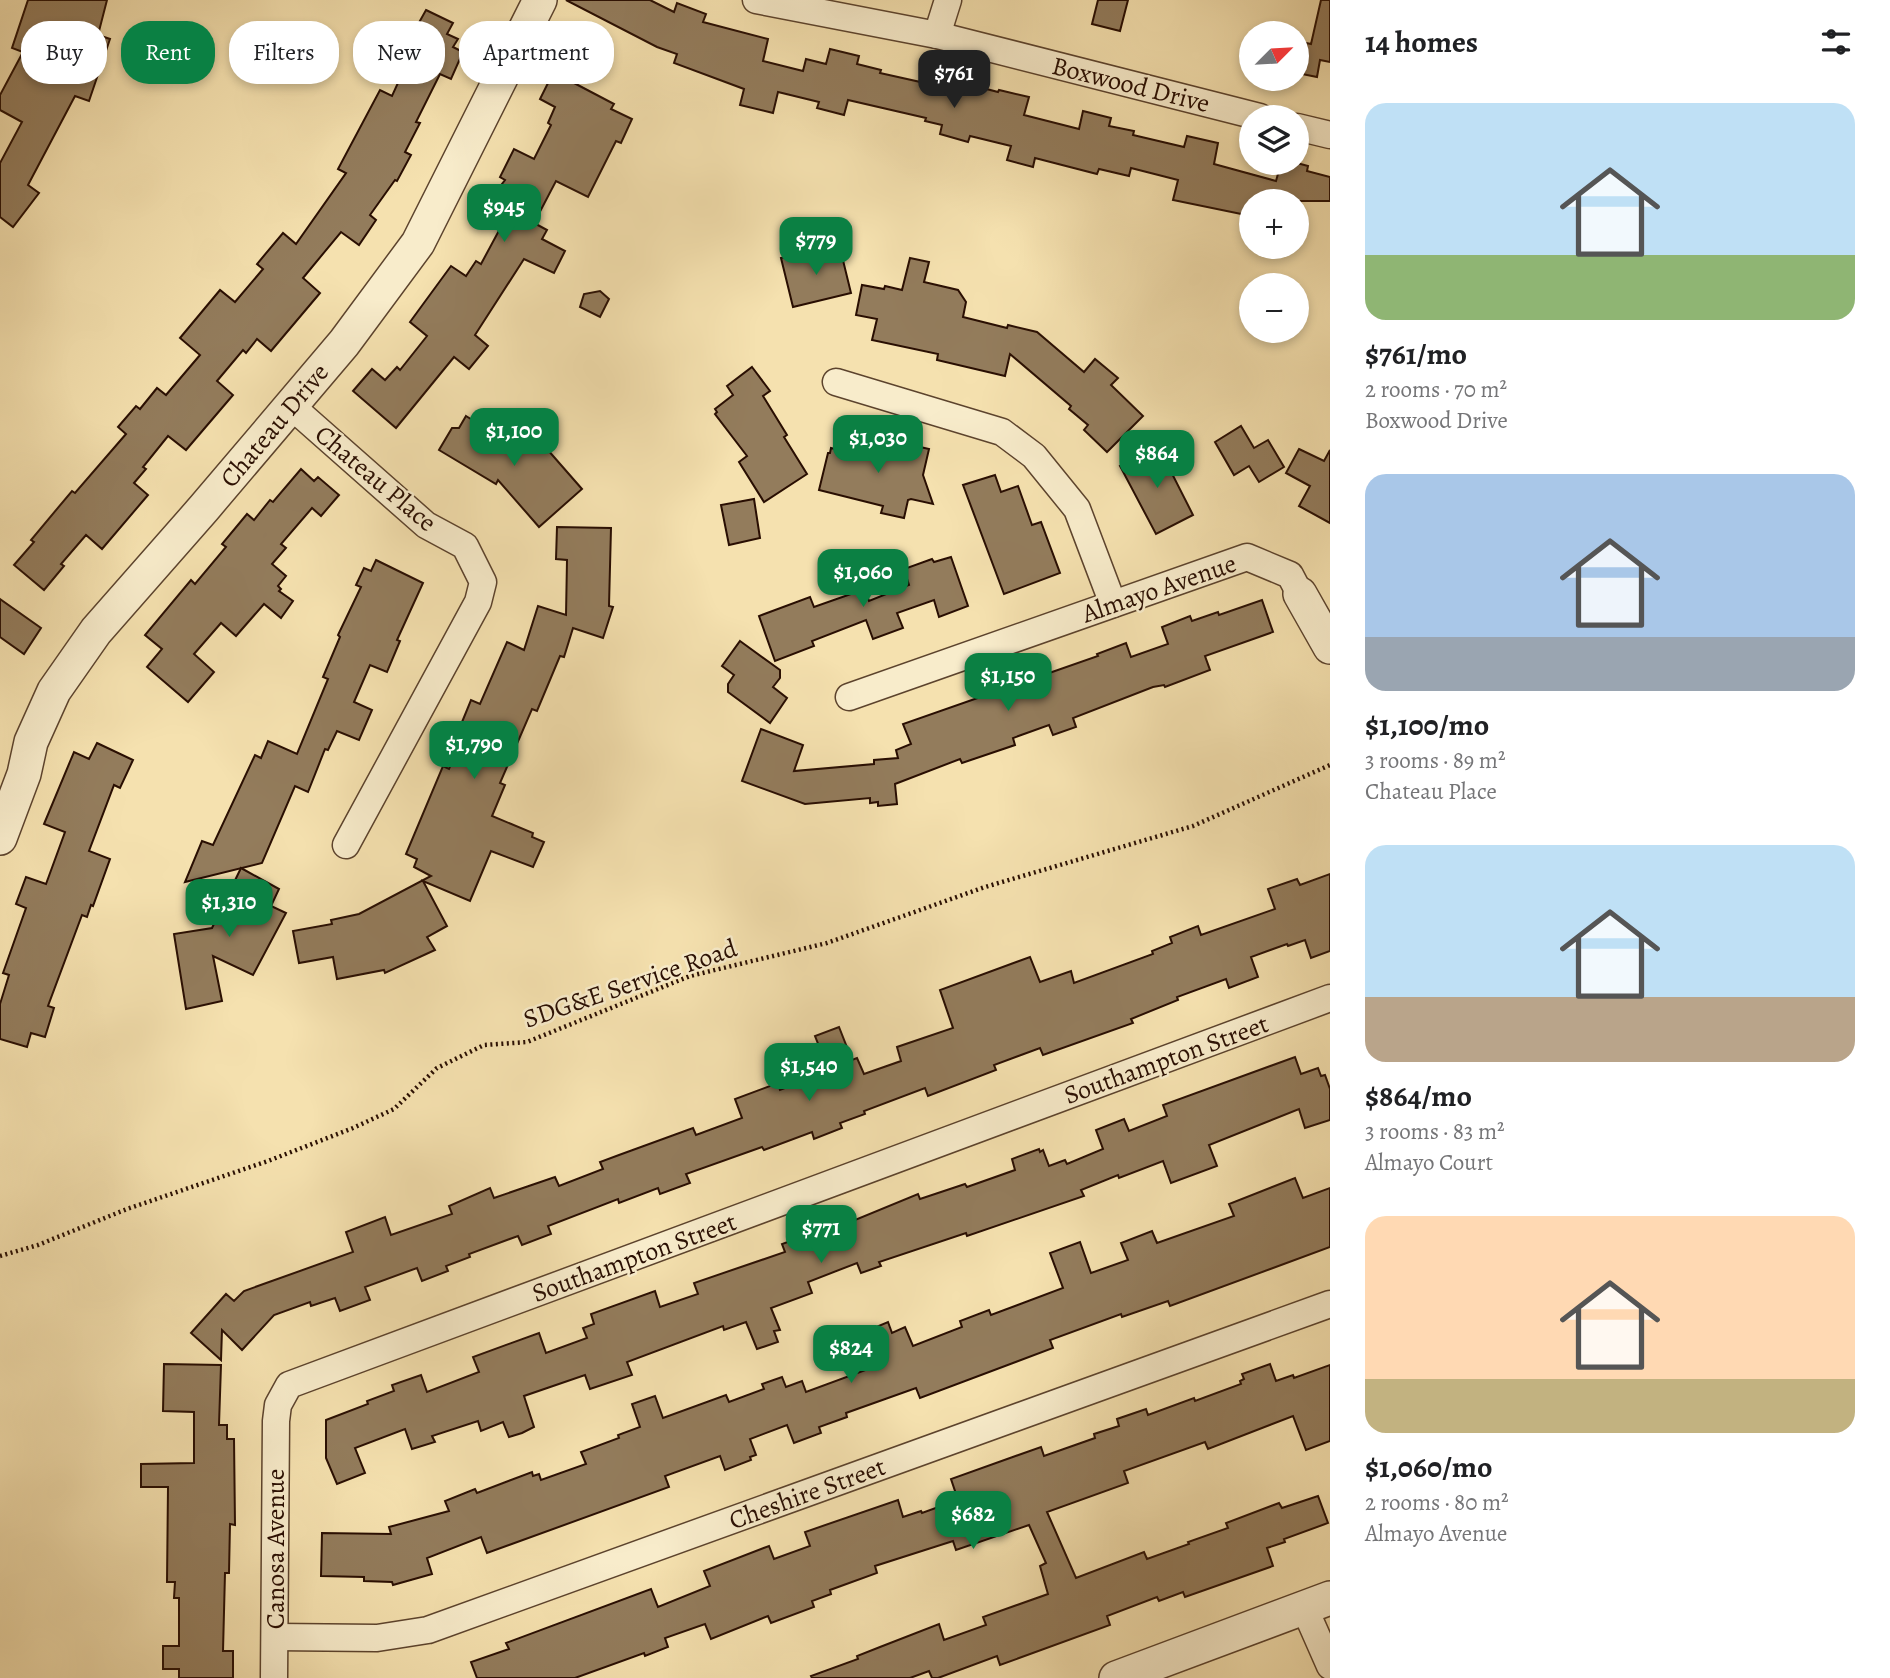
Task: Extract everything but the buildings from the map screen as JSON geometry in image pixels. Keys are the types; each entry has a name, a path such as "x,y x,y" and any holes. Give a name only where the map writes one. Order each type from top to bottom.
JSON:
{"street":[{"name":"Chateau Drive","path":"0,838 24,774 31,742 54,691 96,631 344,343 418,243 540,0"},
{"name":"Boxwood Drive","path":"756,0 937,35 1239,112"},
{"path":"937,35 948,0"},
{"path":"1309,130 1330,135"},
{"path":"836,382 1002,432 1034,456 1077,509 1113,604"},
{"name":"Chateau Place","path":"290,405 426,525 465,546 483,582 478,602 346,845"},
{"name":"Almayo Avenue","path":"849,696 1247,556 1290,575 1300,594"},
{"path":"1300,594 1330,647"},
{"name":"Southampton Street","path":"276,1421 278,1405 289,1385 1330,998"},
{"name":"Cheshire Street","path":"275,1637 377,1638 428,1630 1330,1304"},
{"name":"Canosa Avenue","path":"274,1678 276,1421"},
{"path":"1115,1678 1317,1603 1330,1666"}],"path":[{"name":"SDG&E Service Road","path":"0,1256 38,1245 127,1209 268,1161 354,1128 394,1109 437,1068 484,1045 527,1042 690,976 827,943 985,887 1193,826 1330,765"}]}
